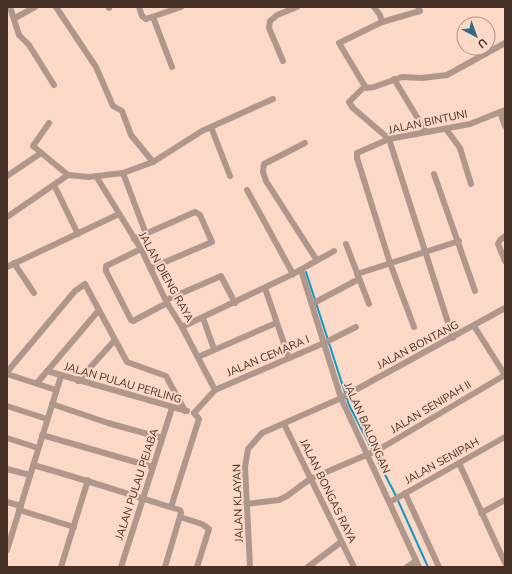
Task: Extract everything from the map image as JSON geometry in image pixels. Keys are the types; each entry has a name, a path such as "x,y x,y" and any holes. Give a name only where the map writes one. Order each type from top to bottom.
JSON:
{"street":[{"path":"10,7 15,18 14,21 19,35 30,47 54,85"},
{"path":"15,18 35,7"},
{"path":"56,7 96,67 113,106 122,111 131,135 154,162"},
{"path":"139,7 144,18 153,17 180,7"},
{"path":"283,61 269,28 270,21 277,15 297,7"},
{"path":"374,7 380,15 382,22"},
{"path":"368,87 339,43 382,22 420,11 418,7"},
{"path":"153,17 172,67"},
{"path":"453,338 389,139 350,104 349,101 368,87 394,79 402,77 422,78 447,75 505,42"},
{"path":"394,79 426,132"},
{"path":"49,123 33,146 68,175 96,176 123,174 154,162 197,134 272,100"},
{"path":"503,111 505,126"},
{"name":"JALAN BINTUNI","path":"390,263 356,155 358,152 389,139 470,124 503,111"},
{"path":"211,127 230,176"},
{"path":"446,129 460,148 471,184"},
{"path":"305,143 264,164 263,172 266,181 316,260"},
{"path":"7,176 41,153"},
{"path":"123,174 146,234"},
{"path":"434,174 475,291"},
{"path":"7,217 68,175"},
{"name":"JALAN DIENG RAYA","path":"96,176 141,249 166,301 182,327 215,390"},
{"path":"54,185 78,234"},
{"path":"247,190 293,274"},
{"path":"134,239 195,212 200,215 211,241 210,243 151,268"},
{"path":"7,266 119,214"},
{"path":"505,236 498,244 505,261"},
{"path":"314,303 358,277 390,263 458,241"},
{"path":"346,244 369,304"},
{"path":"141,249 106,266 106,271 131,320 133,321 166,301 221,276 235,303"},
{"path":"182,327 235,303 301,270 334,251"},
{"path":"14,263 34,293"},
{"path":"390,263 414,327"},
{"name":"JALAN BALONGAN","path":"301,270 314,303 344,396 369,454 392,501 418,564"},
{"path":"56,390 7,373 75,291 85,284 127,362 131,365 162,373 166,376 185,411"},
{"path":"265,288 289,358"},
{"name":"JALAN BONTANG","path":"344,396 453,338 505,308"},
{"path":"37,383 99,310"},
{"path":"203,318 214,348"},
{"path":"198,357 214,348 276,323"},
{"path":"474,326 505,375"},
{"name":"JALAN CEMARA I","path":"194,413 215,390 327,342 356,327"},
{"path":"78,381 114,340"},
{"name":"JALAN PULAU PERLING","path":"47,372 194,413"},
{"name":"JALAN SENIPAH II","path":"246,504 279,500 310,479 378,450 505,375"},
{"path":"7,550 9,534 20,508 61,376"},
{"name":"JALAN KLAYAN","path":"250,567 245,467 248,449 262,433 344,396"},
{"path":"52,404 108,423 162,438"},
{"path":"7,406 47,419"},
{"name":"JALAN PULAU PEJABA","path":"121,567 172,408"},
{"path":"171,507 199,420 194,413"},
{"name":"JALAN BONGAS RAYA","path":"284,424 354,567"},
{"path":"42,435 153,467"},
{"path":"7,438 38,448"},
{"name":"JALAN SENIPAH","path":"392,501 505,438"},
{"path":"459,463 505,563"},
{"path":"33,465 88,480 142,499 180,510 180,517 165,567"},
{"path":"7,468 30,475"},
{"path":"61,567 88,480"},
{"path":"404,494 439,567"},
{"path":"481,513 505,500"},
{"path":"7,502 74,527"},
{"path":"180,517 202,524 208,529 197,567"},
{"path":"308,567 342,542"},
{"path":"407,567 418,564"}],"waterway":[{"path":"306,272 349,405 395,494 428,567"}]}
